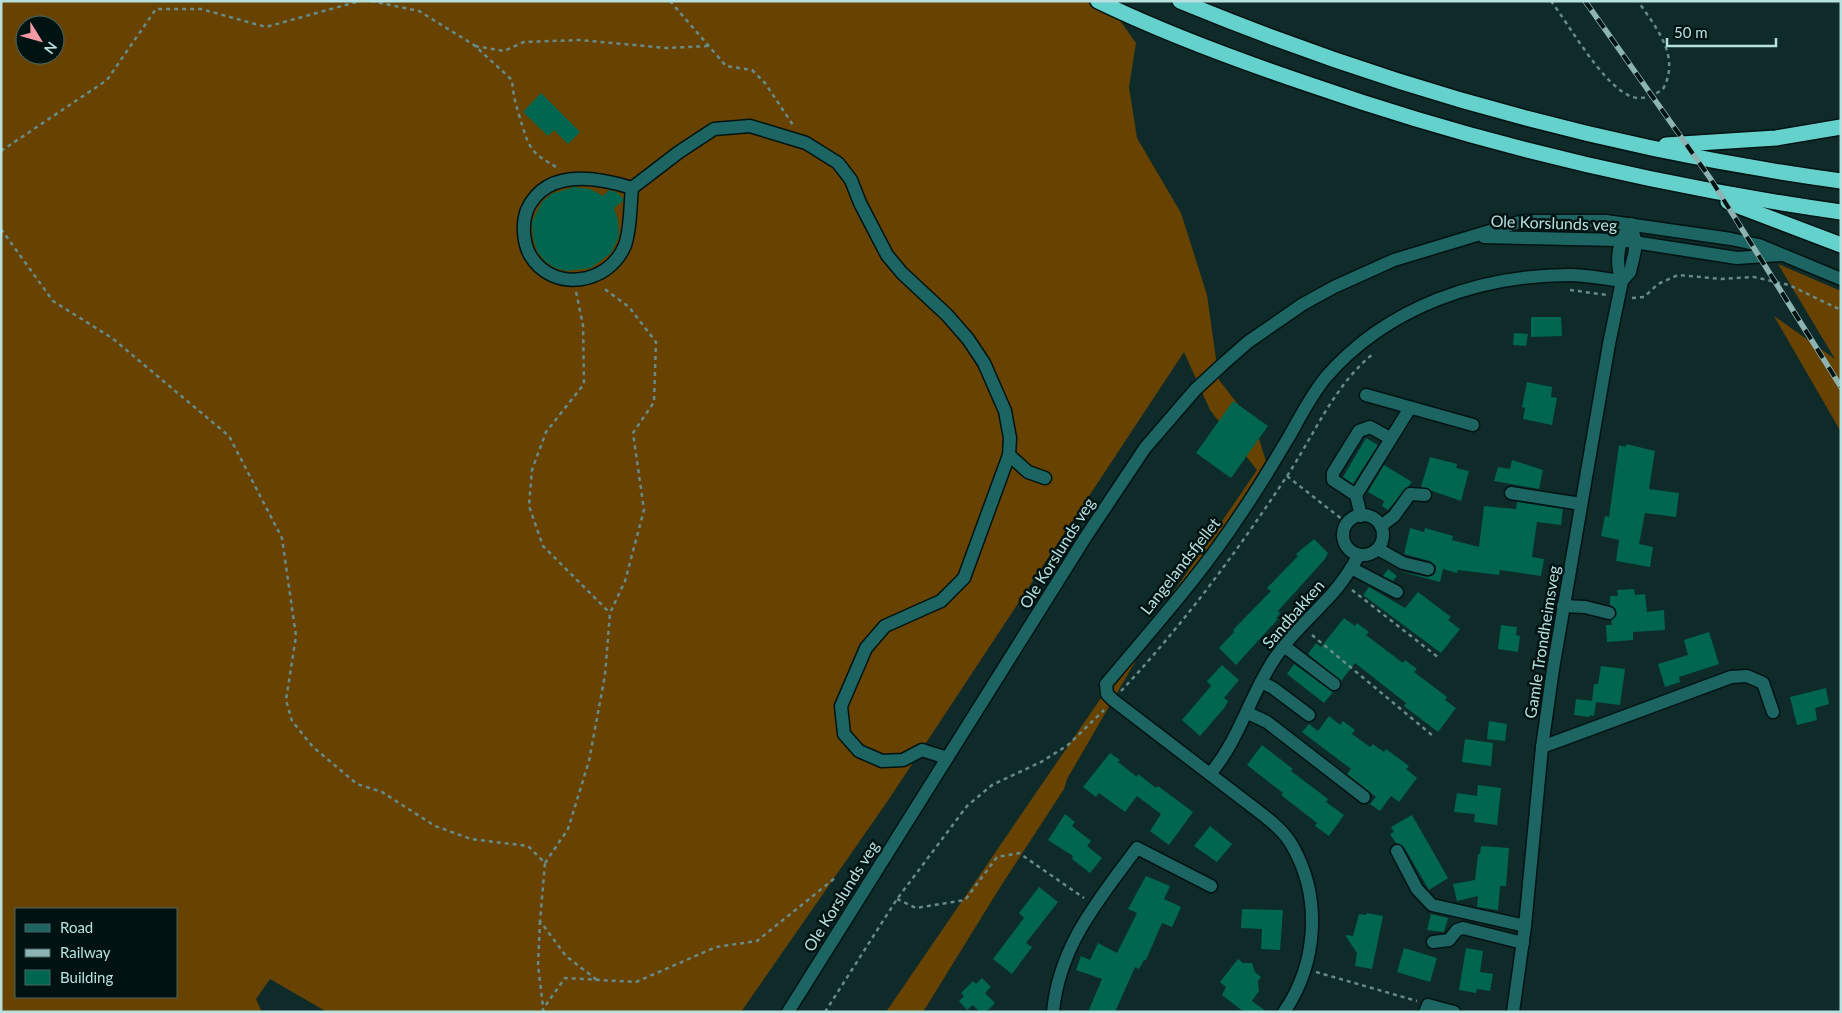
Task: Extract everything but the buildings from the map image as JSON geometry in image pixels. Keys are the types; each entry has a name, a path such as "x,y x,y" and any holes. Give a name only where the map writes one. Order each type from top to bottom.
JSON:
{"highway":[{"path":"1098,1 1249,64 1389,112 1566,162 1691,188 1841,212"},
{"path":"1180,1 1261,34 1399,82 1487,109 1642,146 1744,166 1841,181"},
{"path":"1642,146 1745,141 1819,132 1841,127"},
{"path":"1691,188 1841,245"}],"street":[{"path":"632,188 608,181 579,178 556,182 541,192 531,203 524,219 525,237 530,254 542,269 558,278 574,281 591,278 602,272 615,260 625,245 632,188 678,152 714,129 750,126 806,143 838,163 851,180 860,203 887,255 902,273 947,315 968,339 984,363 1005,411 1010,438 1009,455 964,578 941,601 885,626 866,648 841,706 844,734 859,751 882,761 903,760 922,750 947,758"},
{"name":"Ole Korslunds veg","path":"788,1012 1119,486 1145,448 1196,390 1248,342 1311,299 1394,260 1523,221 1579,220 1631,224"},
{"path":"1631,224 1759,245 1810,264 1841,279"},
{"name":"Gamle Trondheimsveg","path":"1622,281 1618,270 1621,240 1631,224"},
{"name":"Gamle Trondheimsveg","path":"1513,1012 1525,926 1542,747 1563,606 1622,281 1630,272 1636,243 1631,224"},
{"name":"Ole Korslunds veg","path":"1471,237 1621,240 1636,243"},
{"path":"1636,243 1737,258 1783,255"},
{"name":"Langelandsfjellet","path":"1113,700 1107,694 1106,684 1199,571 1240,517 1310,400 1326,378 1370,336 1388,323 1430,302 1473,287 1510,279 1572,275 1622,281"},
{"path":"1366,395 1472,426"},
{"path":"1356,495 1410,408"},
{"path":"1361,516 1356,495 1333,480 1333,473 1359,431 1370,427 1390,438"},
{"path":"1009,455 1028,472 1045,478"},
{"path":"1511,493 1581,504"},
{"path":"1381,526 1394,516 1410,494 1425,495"},
{"path":"1361,516 1373,518 1381,526 1383,538 1373,553 1359,555 1348,548 1344,536 1348,524 1361,516"},
{"path":"1378,548 1403,563 1428,570"},
{"name":"Sandbakken","path":"1210,774 1233,743 1261,682 1284,646 1341,582 1359,555"},
{"path":"1352,568 1397,592"},
{"path":"1563,606 1585,607 1609,613"},
{"path":"1284,646 1334,684"},
{"path":"1542,747 1731,677 1747,676 1763,683 1772,712"},
{"path":"1261,682 1273,688 1308,715"},
{"path":"1113,700 1258,811 1279,829 1293,846 1303,869 1312,921 1311,947 1306,970 1284,1012"},
{"path":"1248,713 1267,722 1364,797"},
{"path":"1053,1012 1055,990 1061,967 1072,942 1094,905 1137,848 1210,886"},
{"path":"1397,852 1417,889 1432,905 1525,926"},
{"path":"1433,942 1448,940 1457,930 1463,928 1523,943"},
{"path":"1426,1008 1454,1012"}],"path":[{"path":"1,151 107,80 156,9 201,9 266,27 360,1"},
{"path":"371,1 419,11 474,45 512,80 513,101 526,141 541,158 579,178"},
{"path":"670,1 726,66 752,70 765,83 806,143"},
{"path":"1551,1 1583,49 1607,76 1624,92 1638,98 1646,98 1663,89 1670,72 1670,58 1659,32 1638,1"},
{"path":"474,45 504,51 524,42 579,40 667,48 708,46"},
{"path":"1,229 53,301 112,338 229,436 282,538 296,636 286,700 292,721 312,747 357,784 382,792 435,826 471,839 528,846 545,863"},
{"path":"1619,296 1644,297 1658,284 1678,274 1722,279 1754,278 1789,285 1841,310"},
{"path":"543,1010 538,965 545,863 568,828 589,761 605,675 610,613 625,581 644,510 634,433 654,402 656,342 629,307 591,278"},
{"path":"574,281 583,325 584,384 546,432 532,470 529,506 543,546 610,613"},
{"path":"1287,476 1348,524"},
{"path":"1341,582 1439,658"},
{"path":"1301,626 1433,736"},
{"path":"825,1012 897,899 978,795 992,785 1041,762 1068,745 1089,727 1113,700"},
{"path":"897,899 916,908 965,900 997,858 1019,853 1094,905"},
{"path":"543,1010 565,978 636,982 716,947 757,941 835,878"},
{"path":"540,921 566,956 597,980"},
{"path":"1306,970 1426,1008"}],"shaded area":[{"path":"1,1 1106,1 1136,43 1129,87 1137,138 1181,213 1207,295 1219,380 1255,426 1269,471 1160,619 1067,779 1064,789 923,1012 886,1012 1257,470 1210,410 1184,352 889,799 741,1012 327,1012 270,979 256,999 262,1012 1,1012"},
{"path":"1778,264 1841,291 1841,432 1774,316 1835,359"}],"railway":[{"path":"1585,1 1710,178 1841,387"}]}
